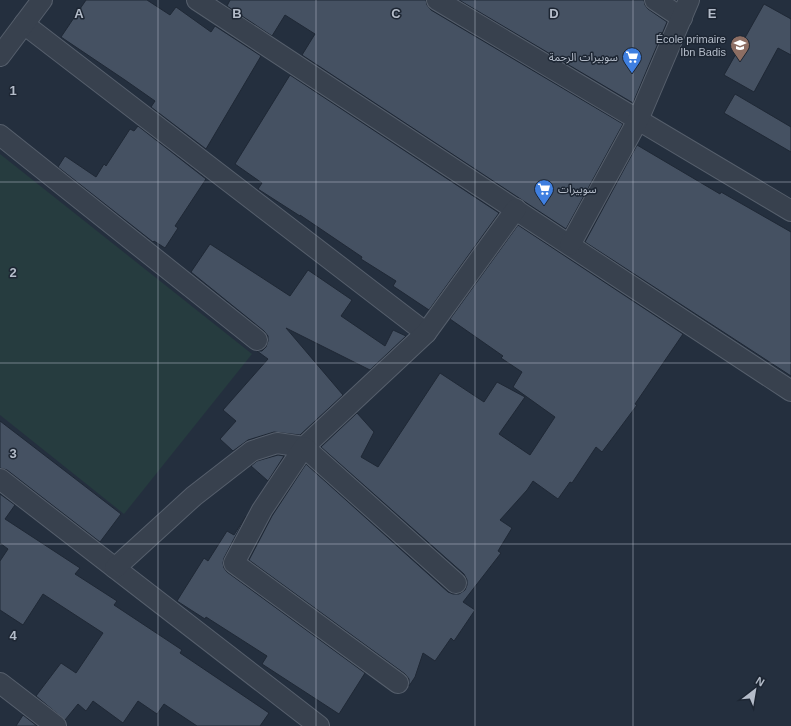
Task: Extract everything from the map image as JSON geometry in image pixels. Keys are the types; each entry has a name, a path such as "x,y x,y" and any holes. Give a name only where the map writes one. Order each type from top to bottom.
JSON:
{"street":[{"path":"0,56 42,0"},
{"path":"197,0 791,391"},
{"path":"437,0 791,211"},
{"path":"570,245 638,120 686,9 655,0"},
{"path":"24,24 426,333"},
{"path":"0,135 257,340"},
{"path":"398,683 234,563 262,510 304,447 426,333 516,209"},
{"path":"115,568 194,496 252,451 277,443 304,447 456,583"},
{"path":"0,479 319,726"},
{"path":"0,683 56,726"}],"green space":[{"path":"0,154 252,354 124,514 0,415"}],"building":[{"path":"86,0 147,0 170,15 176,7 211,32 215,26 261,56 206,149 151,107 155,101 61,37"},
{"path":"230,0 426,0 427,5 431,10 623,124 566,229 302,55 315,34 285,15 272,36 227,6"},
{"path":"459,0 644,0 648,9 667,22 633,103"},
{"path":"764,4 791,19 791,55 778,48 754,92 724,75"},
{"path":"290,75 499,213 429,310 393,286 396,281 361,259 362,257 300,215 258,189 262,183 235,164"},
{"path":"735,94 791,127 791,152 724,113"},
{"path":"138,126 206,179 175,226 178,228 165,248 154,241 153,242 58,167 65,156 96,177 104,164 106,166 130,129 134,131"},
{"path":"637,145 720,194 721,192 791,232 791,376 585,242"},
{"path":"518,225 683,334 635,404 637,405 602,452 596,447 572,483 570,482 558,499 533,481 527,490 500,520 512,528 498,551 501,553 463,602 475,610 454,641 451,638 435,661 423,653 415,677 409,686 409,679 405,674 249,560 272,516 306,464 448,592 459,594 465,590 467,580 464,574 321,447 357,413 374,432 361,457 378,467 440,373 484,402 497,382 525,397 499,434 530,455 555,417 513,387 522,372 501,358 503,356 450,319"},
{"path":"210,244 290,296 308,270 352,300 341,316 385,346 393,330 406,336 370,370 286,328 343,395 300,435 274,432 248,440 233,451 220,439 236,421 223,410 268,359 257,351 262,351 266,347 268,336 264,331 191,272"},
{"path":"0,421 121,514 100,542 7,470 0,468"},
{"path":"278,455 284,456 268,481 251,466 257,461"},
{"path":"0,494 15,505 5,519 80,568 75,574 117,601 114,605 182,650 180,653 269,713 260,726 197,726 164,704 157,714 138,701 123,723 93,701 86,711 78,704 65,720 36,696 61,663 76,673 103,633 43,594 23,625 0,610 0,561 8,549 0,543"},
{"path":"246,516 224,558 224,568 227,572 365,673 339,714 262,664 267,656 206,617 205,619 177,601 204,558 208,561 227,531 234,535"},
{"path":"23,715 37,726 16,726"}],"place":[{"name":"École primaire Ibn Badis","path":"740,62"},
{"name":"سوبيرات الرحمة","path":"632,74"},
{"name":"سوبيرات","path":"544,206"}]}
